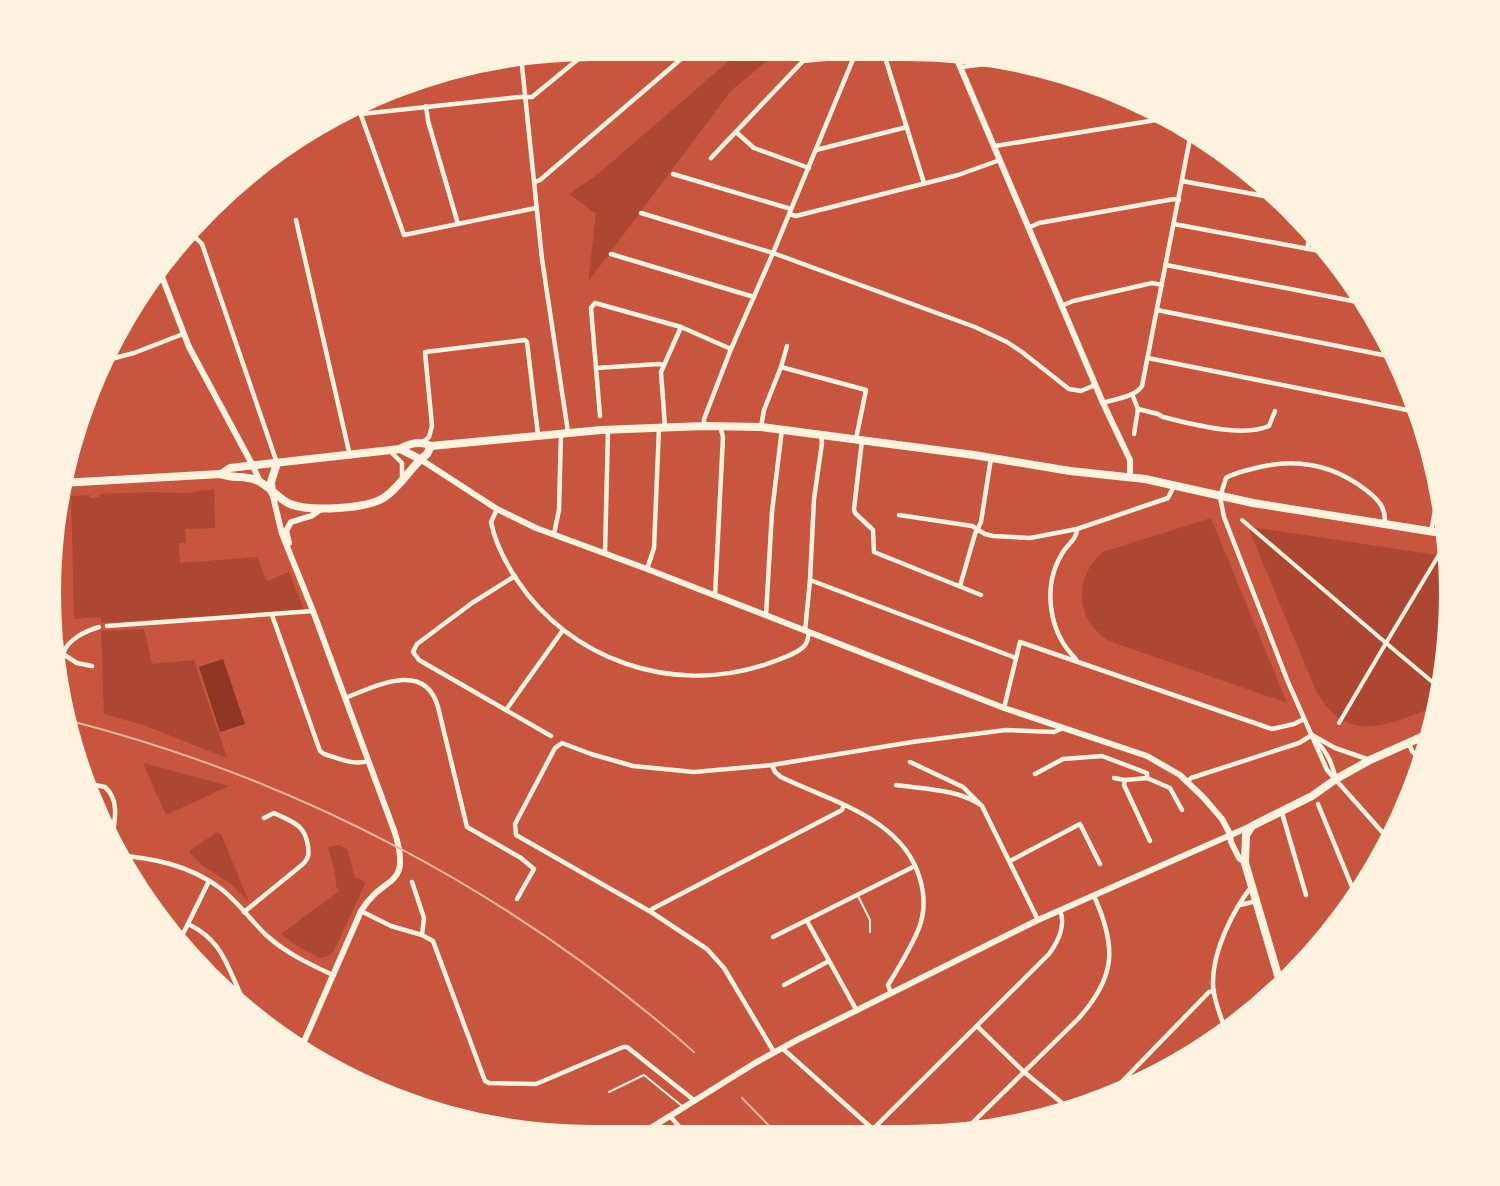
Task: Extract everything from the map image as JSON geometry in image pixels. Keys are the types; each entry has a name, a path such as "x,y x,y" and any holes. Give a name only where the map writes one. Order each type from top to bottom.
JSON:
{"main road":[{"path":"220,474 230,468 350,456 427,444 662,427 761,427 1130,477 1221,497 1439,532"},
{"path":"68,483 220,474 260,482 289,504 299,507 357,505 380,500 402,481 427,454 427,444"},
{"path":"400,449 420,459"},
{"path":"272,492 271,482 277,463"},
{"path":"1279,979 1245,863 1246,835 1252,826 1282,813 1335,779 1370,760 1424,736"}],"street":[{"path":"361,114 531,97 580,57"},
{"path":"534,182 540,180 683,57"},
{"path":"704,426 704,419 731,349 854,57 803,61 711,158"},
{"path":"885,57 924,183"},
{"path":"958,60 1095,385 1130,460 1130,477"},
{"path":"521,62 536,208 565,433 559,510 554,534"},
{"path":"961,67 988,64"},
{"path":"426,106 428,121 458,224"},
{"path":"360,110 404,235 536,208"},
{"path":"995,146 1158,120"},
{"path":"816,150 907,127"},
{"path":"736,132 754,148 808,168"},
{"path":"1103,403 1132,394 1141,388 1190,138"},
{"path":"673,174 790,212 796,216 968,172 1000,160"},
{"path":"1182,181 1267,196"},
{"path":"1028,228 1039,223 1173,199 1179,200"},
{"path":"641,213 773,253 975,327 1007,342 1069,389 1082,391 1095,385"},
{"path":"296,220 350,456"},
{"path":"1174,224 1319,251"},
{"path":"1307,249 1309,239"},
{"path":"190,240 198,240 277,463"},
{"path":"611,254 754,297"},
{"path":"1166,265 1357,302"},
{"path":"161,276 196,362 260,482"},
{"path":"1061,306 1073,301 1152,283 1162,285"},
{"path":"600,416 591,308 594,303 681,327 731,349"},
{"path":"1157,310 1388,356"},
{"path":"647,568 654,548 662,427 661,372 681,327"},
{"path":"111,359 135,353 183,334"},
{"path":"427,444 432,426 425,352 525,340 537,435"},
{"path":"761,427 764,410 787,346"},
{"path":"1148,358 1411,411"},
{"path":"596,368 663,365"},
{"path":"781,367 865,389 867,392 854,509 855,513 873,530 874,552 981,595"},
{"path":"1132,394 1138,410 1134,434"},
{"path":"1138,410 1217,429 1244,432 1269,426 1275,411"},
{"path":"715,596 723,437 720,426"},
{"path":"766,615 772,512 782,429"},
{"path":"605,553 608,430"},
{"path":"497,509 491,519 491,524 502,553 515,576 538,607 563,630 584,645 614,660 656,672 688,675 728,673 771,662 803,647 807,632 814,499 822,443 821,434"},
{"path":"389,450 402,463 402,481"},
{"path":"960,586 975,534 981,522 991,458"},
{"path":"420,459 497,509 554,534 647,568 1004,708 1155,760 1188,781 1219,815 1230,834 1236,852 1245,863"},
{"path":"1385,524 1384,508 1369,492 1344,475 1311,464 1273,464 1234,474 1226,478 1221,497 1224,517 1304,719 1314,738 1318,754 1343,791 1385,836"},
{"path":"898,515 972,526 985,534 1018,538 1040,537 1077,529 1168,498 1174,486"},
{"path":"272,492 282,534 313,611 398,842 401,859 399,872 369,899 361,911 303,1044"},
{"path":"1431,532 1436,507"},
{"path":"291,557 286,531 290,524 293,520 311,516 321,508"},
{"path":"1242,520 1435,684"},
{"path":"1077,529 1077,535 1056,566 1050,591 1055,623 1068,650 1079,662"},
{"path":"1339,723 1440,553"},
{"path":"515,576 472,603 417,644 413,648 413,654 419,660 551,736"},
{"path":"810,580 1016,658"},
{"path":"107,626 313,611"},
{"path":"272,615 320,752 354,762 368,761"},
{"path":"92,666 77,663 63,654 65,646 70,642 99,627"},
{"path":"506,710 563,630"},
{"path":"1004,708 1020,642 1272,729 1304,719"},
{"path":"345,698 403,679 417,681 430,690 438,707 467,827 520,858 534,869 517,899"},
{"path":"774,1052 740,993 715,957 697,941 651,912 523,840 514,831 515,824 550,754 562,743 616,762 656,770 694,772 772,765 1006,730 1054,732 1063,728"},
{"path":"1188,781 1191,778 1314,738 1370,760"},
{"path":"1408,744 1418,756"},
{"path":"1035,774 1063,759 1102,756 1147,775 1170,788 1182,810"},
{"path":"1114,778 1125,780 1147,775 1155,760"},
{"path":"910,762 963,787 975,796 1038,920"},
{"path":"772,765 781,777 867,817 891,834 915,866 923,892 924,909 916,935 888,985 891,993"},
{"path":"1125,780 1124,785 1150,841"},
{"path":"93,785 105,788 114,800 113,831"},
{"path":"896,785 949,793 982,806"},
{"path":"1317,804 1353,890"},
{"path":"651,912 652,909 842,810 844,806"},
{"path":"244,912 303,864 308,856 306,835 302,828 274,813 264,818"},
{"path":"1282,813 1306,895"},
{"path":"1010,861 1080,824 1099,862 1091,862"},
{"path":"649,1129 774,1052 891,993 1038,920 1252,826"},
{"path":"126,856 154,859 188,870 209,881 221,889 277,944 333,975"},
{"path":"773,938 915,866"},
{"path":"182,936 209,881"},
{"path":"412,882 424,918 422,935"},
{"path":"1224,1025 1214,990 1213,979 1217,957 1227,927 1242,897 1252,886"},
{"path":"970,1125 1095,1001 1107,973 1110,958 1109,936 1103,914 1094,896"},
{"path":"1240,905 1256,901"},
{"path":"782,1048 873,1129 978,1027 1053,949 1062,924 1060,910"},
{"path":"361,911 391,926 422,935 433,941 485,1081 536,1084 627,1047 695,1101"},
{"path":"807,921 856,1011"},
{"path":"188,924 213,940 222,952 240,993"},
{"path":"784,985 829,961"},
{"path":"1119,1085 1214,990"},
{"path":"978,1027 1024,1072 1065,1105"},
{"path":"670,1116 681,1129"}],"lane":[{"path":"857,895 870,920 870,932"},
{"path":"609,1092 644,1075 684,1108"}],"shaded area":[{"path":"733,57 771,57 731,91 588,282 596,214 569,194 598,174"},
{"path":"214,489 215,528 185,529 186,543 179,543 180,563 257,557 267,581 289,572 304,610 101,623 101,617 74,619 71,496 90,495 90,498 100,497 100,494 187,493"},
{"path":"1211,518 1287,703 1109,641 1098,632 1084,611 1082,598 1086,574 1103,552"},
{"path":"1252,527 1442,556 1442,628 1431,708 1388,724 1372,726 1356,725 1342,720 1329,709 1316,691 1250,532"},
{"path":"144,629 152,664 194,660 227,758 143,725 104,714 101,631"},
{"path":"223,659 245,724 220,732 199,667"},
{"path":"143,763 229,786 166,815"},
{"path":"217,832 221,834 249,902 231,884 200,864 189,851"},
{"path":"339,845 347,849 355,877 365,884 334,951 320,958 295,945 281,934 339,891 328,847"}],"railway":[{"path":"73,722 150,744 235,773 318,808 398,848 477,892 552,941 625,994 694,1052"},
{"path":"742,1098 772,1129"}]}
